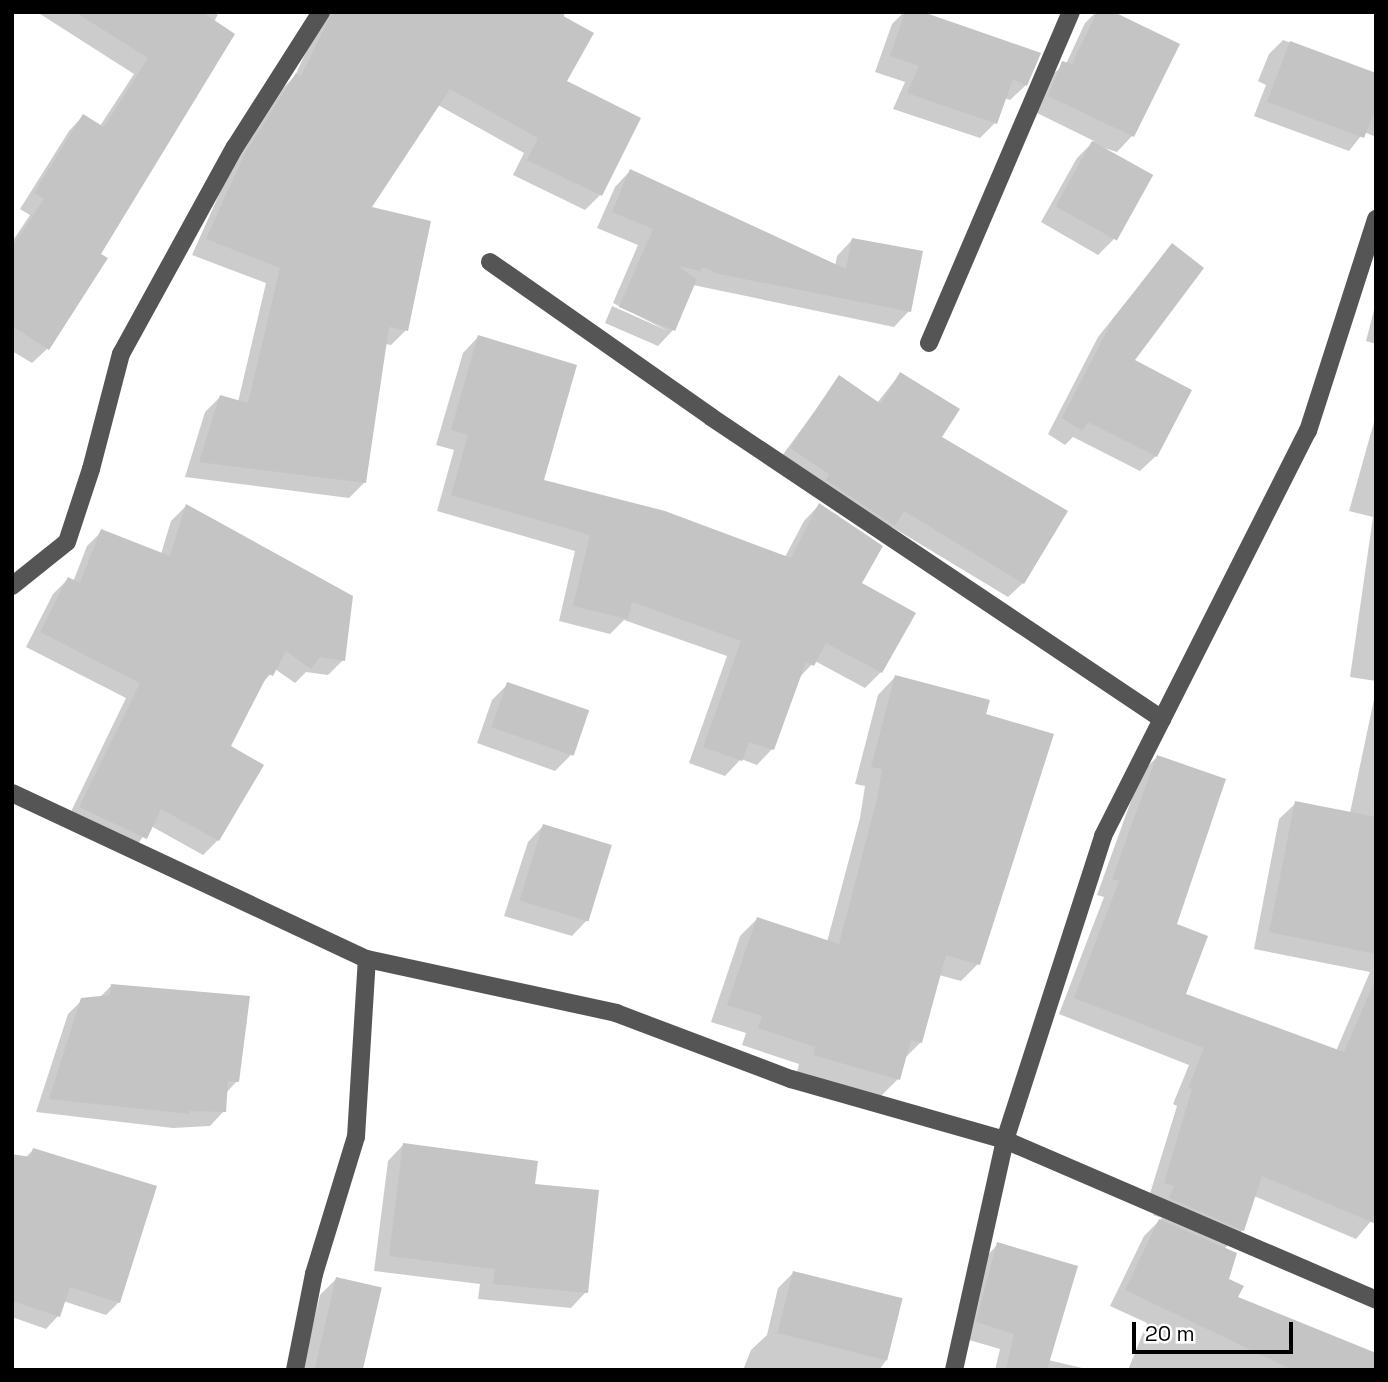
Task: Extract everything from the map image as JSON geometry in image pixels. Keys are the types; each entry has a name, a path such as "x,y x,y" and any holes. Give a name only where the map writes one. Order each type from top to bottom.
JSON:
{"street":[{"path":"12,586 66,542 91,470 121,354 235,147 321,12"},
{"path":"929,343 1071,12"},
{"path":"954,1370 1004,1140 1103,836 1308,431 1376,219"},
{"path":"490,262 723,425 1162,719"},
{"path":"12,793 367,959 616,1013 792,1079 1004,1140 1376,1300"},
{"path":"295,1370 314,1273 356,1137 367,959"}],"building":[{"path":"75,12 202,12 235,34 101,254 108,258 49,350 12,326 12,247 44,199 34,193 83,114 104,127 148,58"},
{"path":"332,12 556,12 594,33 567,81 641,118 602,196 527,160 538,138 450,89 372,207 431,221 408,331 389,327 366,483 199,462 220,395 248,403 280,268 206,239 245,153 296,73 301,76"},
{"path":"905,12 923,12 1041,53 1027,86 1013,79 997,124 907,93 919,66 890,56"},
{"path":"1097,12 1114,12 1180,44 1134,137 1048,96 1062,61 1072,64"},
{"path":"1290,41 1376,73 1376,108 1364,138 1267,102"},
{"path":"1092,141 1153,175 1117,241 1056,207"},
{"path":"630,169 846,269 852,238 923,251 911,312 719,274 702,267 701,271 678,266 697,279 675,331 619,307 653,229 612,212"},
{"path":"1172,243 1204,268 1135,360 1192,390 1157,457 1088,422 1082,431 1062,418 1113,319"},
{"path":"478,335 577,365 544,480 665,511 791,558 819,503 883,546 862,583 916,613 882,673 826,643 814,666 806,662 774,750 749,742 742,761 703,747 741,641 632,602 628,619 573,606 590,535 451,495 468,435 451,430"},
{"path":"900,372 960,409 942,437 1068,511 1024,584 904,511 895,526 826,480 829,474 790,448 839,375 881,404"},
{"path":"186,504 353,596 345,661 320,657 311,669 286,651 273,676 268,674 231,746 264,765 219,841 161,809 147,839 79,807 140,683 40,632 68,577 80,583 101,529 170,556"},
{"path":"895,675 990,700 986,714 1054,734 980,965 946,955 922,1043 911,1040 900,1080 813,1055 815,1047 758,1028 762,1016 727,1005 757,917 839,944 877,799 882,769 871,767"},
{"path":"507,682 589,710 574,756 491,727"},
{"path":"1157,755 1226,779 1177,924 1208,936 1186,994 1344,1052 1376,978 1376,1224 1262,1176 1244,1231 1169,1198 1174,1186 1164,1183 1192,1089 1188,1088 1204,1048 1074,998 1119,881 1112,879"},
{"path":"1295,801 1376,817 1376,954 1269,932"},
{"path":"543,824 612,845 588,922 520,901"},
{"path":"111,984 250,996 239,1082 228,1081 226,1112 189,1111 189,1114 49,1099 81,998 110,995"},
{"path":"403,1143 538,1161 535,1184 599,1190 588,1293 493,1284 495,1269 389,1256"},
{"path":"33,1148 157,1186 120,1303 70,1287 60,1317 12,1301 12,1154 30,1157"},
{"path":"1159,1219 1237,1253 1229,1279 1244,1286 1238,1297 1376,1353 1376,1370 1293,1370 1125,1290"},
{"path":"997,1242 1078,1266 1047,1370 1006,1370 1014,1334 976,1322"},
{"path":"793,1271 903,1298 887,1360 778,1333"},
{"path":"336,1277 382,1288 363,1370 315,1370"}]}
